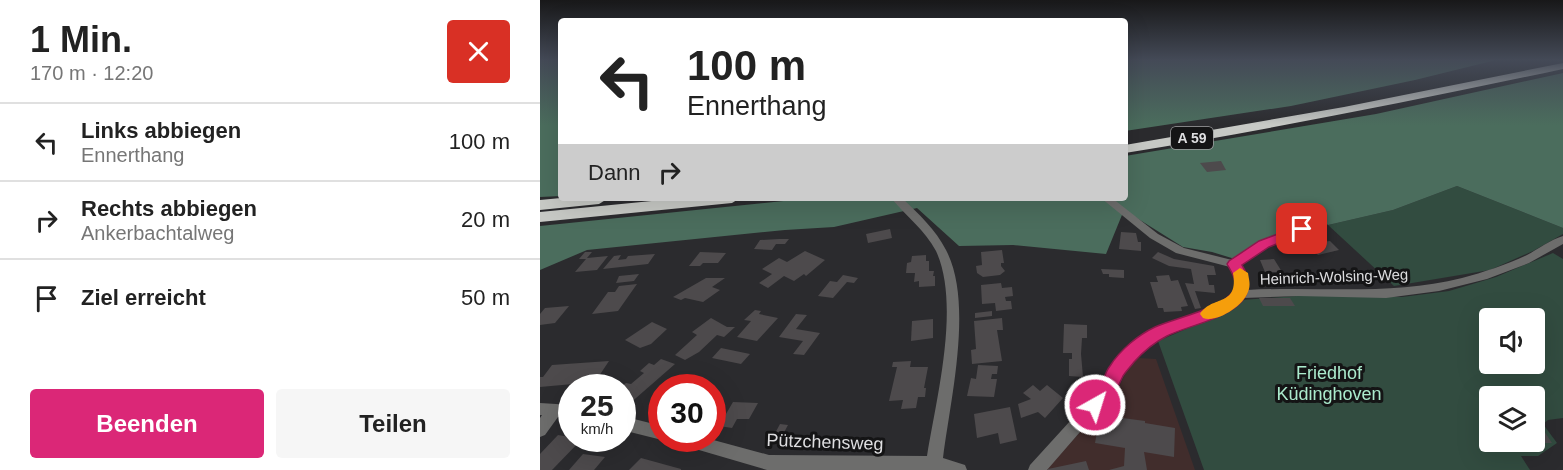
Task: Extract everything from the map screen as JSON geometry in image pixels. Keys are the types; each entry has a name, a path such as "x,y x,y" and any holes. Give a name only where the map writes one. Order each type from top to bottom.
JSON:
{"highway":[{"name":"A 59","path":"1128,139 1335,105 1447,82"},
{"name":"A 59","path":"1128,149 1404,101 1470,82"},
{"path":"540,205 581,201"},
{"path":"540,217 702,201"}],"street":[{"path":"899,201 925,228 944,256 950,285 952,316 950,355 934,464"},
{"path":"1111,201 1154,236 1180,251 1236,262 1264,244 1302,229"},
{"name":"Heinrich-Wolsing-Weg","path":"1240,294 1395,293 1444,285 1493,273 1544,251 1563,239"},
{"path":"1036,470 1108,390 1116,370 1134,350 1160,332 1225,307 1240,294 1243,285 1236,262"},
{"path":"540,430 548,409"},
{"name":"Pützchensweg","path":"726,451 770,463 934,464 958,470"}],"shaded area":[{"path":"1139,358 1156,359 1195,470 1046,470 1117,391 1131,362"}],"green space":[{"path":"540,82 558,82 558,196 540,197"},
{"path":"1128,82 1406,82 1291,106 1128,131"},
{"path":"1522,82 1563,82 1563,228 1457,186 1393,210 1328,225 1317,215 1288,227 1235,259 1183,247 1124,210 1106,254 1013,245 959,246 917,208 834,227 587,250 540,270 540,226 783,201 1128,201 1128,155 1376,114"},
{"path":"1457,186 1563,228 1563,234 1533,251 1490,270 1394,286 1328,225 1393,210"},
{"name":"Friedhof Küdinghoven","path":"1553,253 1563,259 1563,418 1545,422 1545,386 1479,386 1479,452 1544,452 1538,456 1521,456 1530,470 1204,470 1158,341 1226,312 1242,300 1310,295 1402,297 1449,291 1496,277"},
{"name":"Friedhof Küdinghoven","path":"1545,427 1557,443 1545,451"}],"building":[{"path":"1221,161 1226,170 1207,172 1200,163"},
{"path":"890,229 892,238 868,243 866,234"},
{"path":"1121,232 1136,233 1138,242 1141,242 1141,251 1119,249"},
{"path":"789,239 785,244 776,244 772,250 754,249 760,240"},
{"path":"1330,241 1339,250 1318,255 1307,244"},
{"path":"1002,250 1004,263 1001,263 1001,266 1005,271 1000,275 983,277 977,273 976,266 982,265 981,252"},
{"path":"805,251 825,260 806,276 804,274 794,281 784,276 768,288 759,283 772,274 762,269 779,258 787,262"},
{"path":"585,252 592,252 587,258 608,256 597,270 575,272 586,259 579,259"},
{"path":"700,252 726,253 718,263 689,266"},
{"path":"1158,252 1174,259 1214,266 1216,275 1207,275 1209,285 1214,285 1215,293 1195,291 1201,308 1195,309 1185,283 1194,284 1191,269 1169,266 1152,258"},
{"path":"655,254 648,264 603,269 614,256 621,255 618,260 626,259 628,256"},
{"path":"926,255 926,261 929,261 929,271 934,271 935,286 919,287 919,281 914,282 915,273 906,273 907,263 911,262 912,256"},
{"path":"1274,259 1282,272 1265,272 1260,260"},
{"path":"1101,269 1124,270 1124,278 1109,277 1109,274 1103,274"},
{"path":"639,274 634,281 616,283 619,276"},
{"path":"843,275 858,278 854,283 847,282 833,298 818,296 830,281 837,282"},
{"path":"1169,275 1171,281 1178,280 1188,306 1181,307 1182,311 1164,312 1163,308 1158,308 1150,282 1158,282 1156,276"},
{"path":"706,278 725,278 712,287 720,290 703,302 673,297"},
{"path":"1001,283 1002,288 1012,287 1013,296 1005,297 1006,301 1011,301 1012,309 996,311 995,303 982,304 981,285"},
{"path":"637,284 618,311 592,314 608,292 615,292 619,286"},
{"path":"1259,298 1290,298 1295,306 1263,306"},
{"path":"569,306 555,323 540,325 540,314 545,308"},
{"path":"755,310 761,311 759,314 778,318 757,341 737,337 751,321 744,320"},
{"path":"992,311 992,316 975,318 975,313"},
{"path":"796,314 807,315 796,329 820,333 804,355 793,354 803,341 779,337"},
{"path":"711,318 727,327 735,327 724,337 717,335 699,352 685,360 675,355 697,335 692,332"},
{"path":"1002,318 1003,330 997,330 1002,361 972,364 971,350 976,349 974,321"},
{"path":"933,319 933,338 911,341 912,321"},
{"path":"652,322 667,329 651,344 640,348 625,340"},
{"path":"1064,324 1087,325 1087,338 1082,338 1083,377 1069,376 1069,359 1072,359 1072,353 1063,353"},
{"path":"721,348 750,354 741,364 712,358"},
{"path":"661,359 675,364 664,374 648,374 648,388 636,398 636,380 644,373 640,371 649,363 654,365"},
{"path":"609,361 600,374 558,374 558,385 540,387 540,377 543,377 552,365"},
{"path":"911,361 910,367 928,367 924,388 926,388 925,397 918,397 916,408 901,409 903,400 889,401 897,367 892,367 893,362"},
{"path":"978,365 998,366 997,374 992,374 991,379 997,379 994,397 967,396 971,378 976,379"},
{"path":"1033,385 1040,391 1047,385 1063,398 1045,418 1038,412 1021,418 1018,404 1031,399 1023,393"},
{"path":"733,402 758,403 749,419 737,419 732,428 726,427 726,414"},
{"path":"1010,407 1017,440 1000,444 998,433 977,438 974,414"},
{"path":"1100,415 1175,428 1174,457 1144,452 1147,470 1109,470 1124,466 1125,448 1095,443"},
{"path":"780,424 788,425 781,438 773,437"},
{"path":"1545,432 1552,443 1545,443"},
{"path":"558,435 558,452 569,452 552,470 540,470 540,454"},
{"path":"583,454 605,457 594,470 569,470"},
{"path":"641,458 681,469 681,470 629,470"},
{"path":"1086,461 1089,470 1048,470 1048,469"}],"slow traffic":[{"path":"1209,314 1225,307 1240,294 1243,285 1240,273"}],"route":[{"path":"1095,405 1108,390 1116,370 1134,350 1146,344 1160,332 1225,307 1240,294 1243,285 1239,269 1234,264 1238,260 1264,244 1302,229"}]}
